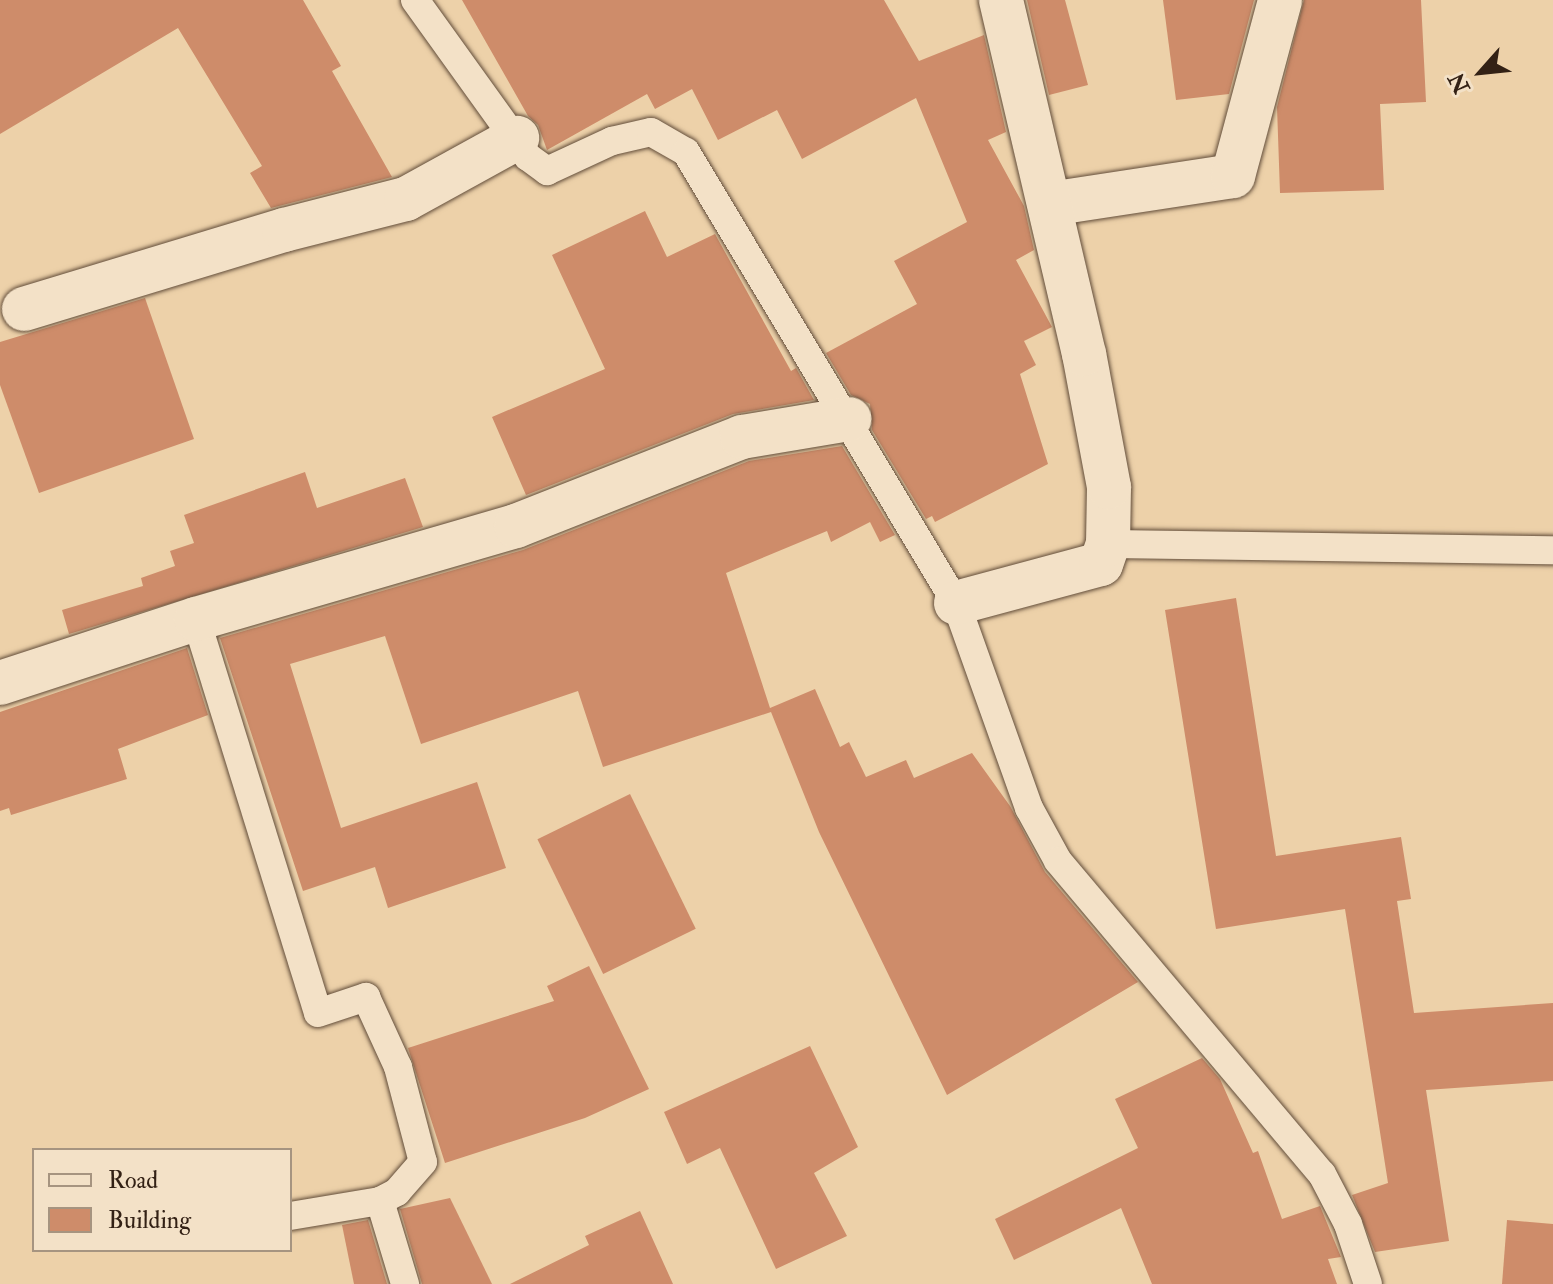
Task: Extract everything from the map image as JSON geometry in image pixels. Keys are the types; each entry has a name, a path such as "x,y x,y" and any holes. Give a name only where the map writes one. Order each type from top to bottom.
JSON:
{"street":[{"path":"956,603 1101,564 1108,544 1109,487 1050,204 1001,0"},
{"path":"1050,204 1233,176 1280,0"},
{"path":"24,309 284,230 406,199 517,138"},
{"path":"0,683 196,619 516,526 742,437 850,419"}],"lane":[{"path":"415,0 528,157 547,171 612,141 651,132 686,152 850,419 956,603 1029,808 1058,861 1322,1174 1348,1224 1368,1284"},
{"path":"1108,544 1553,550"},
{"path":"196,619 318,1013 366,997 398,1067 423,1162 397,1192 380,1201 292,1216"},
{"path":"380,1201 405,1284"}],"building":[{"path":"0,0 303,0 341,66 332,71 392,177 271,208 250,173 262,166 178,28 0,134"},
{"path":"462,0 884,0 919,61 984,35 1006,132 988,140 1024,206 1034,250 1016,260 1052,327 1024,341 1036,365 1020,374 1048,464 935,522 932,516 926,519 872,430 870,404 851,395 826,353 917,304 894,261 967,222 916,98 802,159 777,110 718,140 692,89 655,109 647,94 547,150 538,125 528,116"},
{"path":"1027,0 1065,0 1088,85 1049,95"},
{"path":"1163,0 1254,0 1229,94 1176,100"},
{"path":"1304,0 1421,0 1426,102 1380,104 1384,190 1280,193 1277,107"},
{"path":"645,211 667,257 715,234 791,371 796,368 814,400 733,414 526,495 492,417 605,369 552,255"},
{"path":"145,298 194,439 39,493 0,385 0,342"},
{"path":"842,446 895,535 880,542 870,522 831,542 827,531 726,573 770,708 815,689 840,747 849,742 866,777 906,760 914,778 972,753 1010,806 1045,872 1138,982 947,1095 819,832 771,712 603,767 578,691 421,744 385,636 290,664 341,828 477,782 506,868 388,908 375,867 303,891 220,638 523,550 749,461"},
{"path":"305,472 317,508 405,478 423,527 69,634 62,610 143,586 141,578 175,566 170,551 194,543 184,515"},
{"path":"1236,598 1276,856 1401,837 1411,899 1397,901 1414,1013 1553,1003 1553,1081 1426,1090 1449,1241 1375,1252 1352,1195 1388,1183 1345,909 1216,929 1165,610"},
{"path":"187,648 208,715 118,749 127,779 11,815 9,808 0,811 0,712"},
{"path":"630,794 696,929 603,974 537,839"},
{"path":"589,966 649,1089 585,1118 445,1163 408,1048 554,1001 547,986"},
{"path":"810,1046 858,1147 814,1173 847,1236 776,1269 720,1148 687,1164 664,1112"},
{"path":"1202,1058 1220,1079 1253,1153 1258,1151 1282,1219 1320,1206 1341,1257 1328,1259 1337,1284 1152,1284 1121,1208 1014,1260 995,1219 1138,1148 1115,1099"},
{"path":"450,1198 492,1284 422,1284 400,1209"},
{"path":"640,1211 673,1284 510,1284 589,1245 585,1236"},
{"path":"368,1220 387,1284 354,1284 342,1225"},
{"path":"1507,1220 1553,1224 1553,1284 1502,1284"}]}
